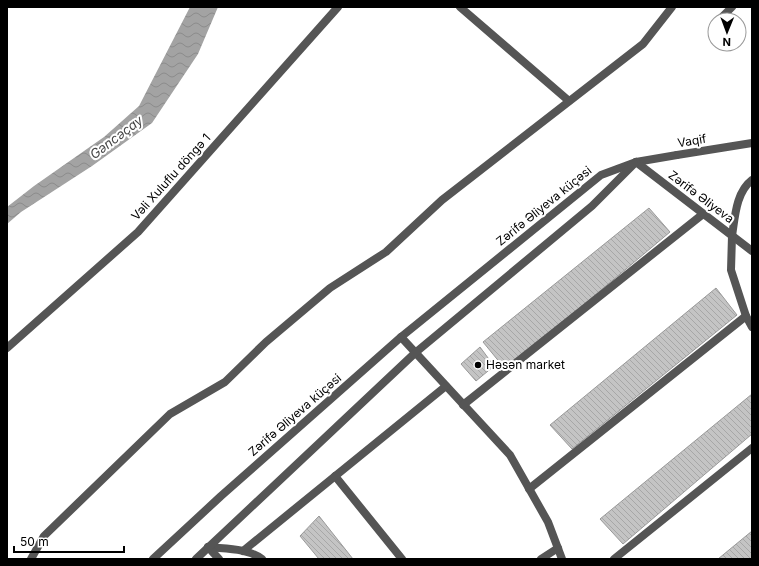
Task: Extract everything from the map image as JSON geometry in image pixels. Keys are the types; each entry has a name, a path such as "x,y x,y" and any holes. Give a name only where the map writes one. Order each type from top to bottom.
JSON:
{"street":[{"name":"Vəli Xuluflu döngə 1","path":"7,348 138,232 338,7"},
{"path":"460,7 569,101"},
{"path":"31,559 44,536 170,414 225,382 266,342 330,288 386,252 442,200 643,44 672,7"},
{"name":"Vaqif","path":"636,162 752,143"},
{"path":"196,559 415,353 592,206 636,162"},
{"name":"Zərifə Əliyeva","path":"636,162 752,251"},
{"name":"Zərifə Əliyeva küçəsi","path":"153,559 221,496 401,337 600,175 636,162"},
{"path":"752,180 746,184 738,199 732,236 731,270 746,316 752,327"},
{"path":"464,405 704,214"},
{"path":"529,489 746,316"},
{"path":"401,337 510,455 548,522 562,559"},
{"path":"243,551 446,386"},
{"path":"614,559 752,448"},
{"path":"335,476 402,559"},
{"path":"208,547 243,551 258,556 262,559"},
{"path":"208,547 219,559"},
{"path":"541,559 558,548"}],"water":[{"name":"Gəncəçay","path":"190,7 218,7 198,54 152,123 92,166 21,212 7,224 7,207 34,186 104,137 139,106"}],"building":[{"path":"649,208 670,232 506,370 483,342"},
{"path":"716,288 737,315 572,449 550,425"},
{"name":"Həsən market","path":"480,347 494,366 476,381 461,364"},
{"path":"752,394 752,434 623,544 600,519"},
{"path":"319,516 353,559 319,559 300,536"},
{"path":"752,531 752,559 718,559"}],"place":[{"name":"Həsən market","path":"478,365"}]}
